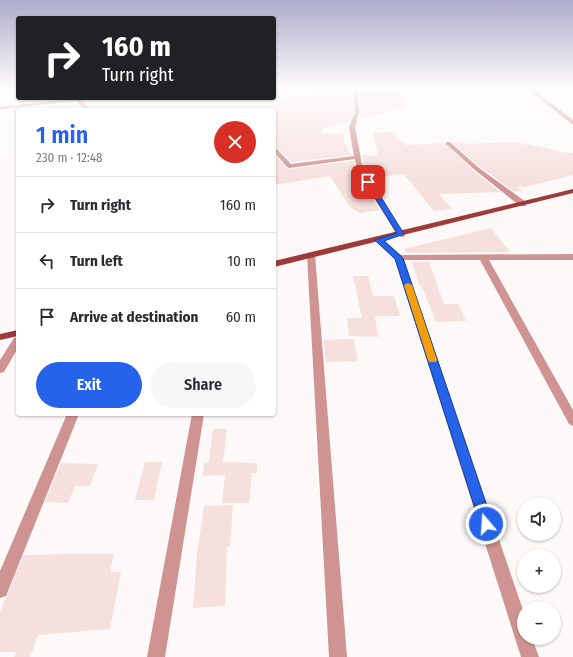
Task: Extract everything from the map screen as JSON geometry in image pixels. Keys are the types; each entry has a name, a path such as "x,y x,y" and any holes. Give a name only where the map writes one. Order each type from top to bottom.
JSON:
{"main road":[{"path":"276,264 379,240 573,192"},
{"path":"0,337 16,333"}],"street":[{"path":"355,119 352,127 360,170 401,234"},
{"path":"448,143 477,169 523,204"},
{"path":"276,150 290,166 358,157"},
{"path":"379,240 399,258 530,657"},
{"path":"311,255 338,657"},
{"path":"399,258 483,257 571,259"},
{"path":"483,257 573,421"},
{"path":"0,369 16,343"},
{"path":"0,590 72,416"},
{"path":"156,657 198,416"}],"building":[{"path":"276,119 351,119 350,121 321,129 321,134 343,133 344,142 351,155 292,162 276,147"},
{"path":"391,132 406,145 444,143 474,171 500,192 439,194 452,209 434,211 404,174 370,178 364,169 362,155 378,156 373,133"},
{"path":"464,142 466,144 516,142 555,151 573,153 573,175 525,187 517,187 523,191 514,192 480,167 453,143"},
{"path":"276,156 286,168 289,169 354,161 356,171 361,179 358,180 380,210 359,213 350,207 330,176 276,185"},
{"path":"491,228 510,252 407,253 404,249"},
{"path":"412,262 429,262 444,304 458,304 466,321 436,322 421,285 419,285"},
{"path":"353,276 368,276 373,296 394,296 400,316 375,316 378,337 349,336 347,318 362,318"},
{"path":"354,339 358,361 326,362 323,340"},
{"path":"213,429 227,429 223,462 257,463 257,473 252,473 249,503 222,503 225,475 203,476 204,463 209,462"},
{"path":"145,462 162,462 154,500 135,500"},
{"path":"61,463 98,464 90,486 75,486 68,503 45,502"},
{"path":"233,505 230,547 227,547 225,606 193,608 197,554 204,506"},
{"path":"114,554 110,572 121,572 110,629 38,635 30,657 14,657 16,652 0,652 0,612 24,555"}],"slow traffic":[{"path":"408,285 433,360"}],"route":[{"path":"368,182 401,234 379,240 399,258 486,524"}]}
